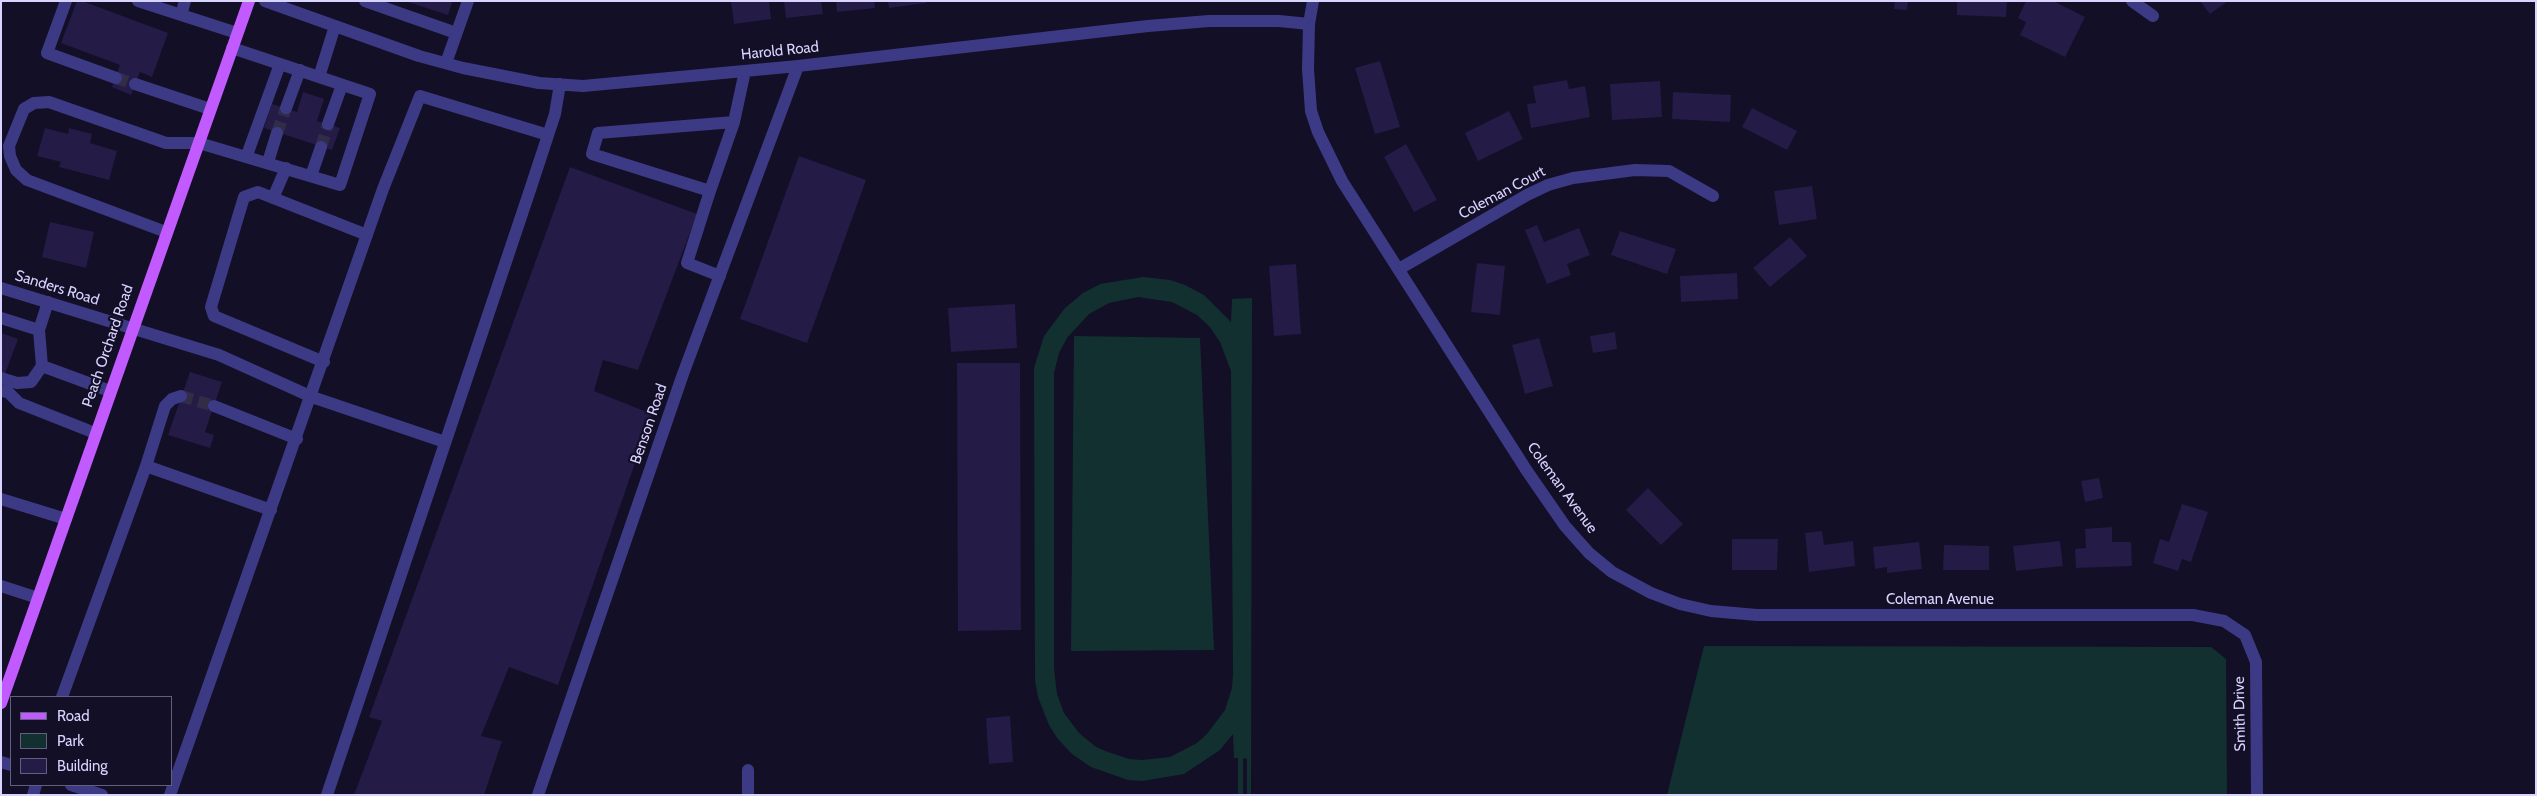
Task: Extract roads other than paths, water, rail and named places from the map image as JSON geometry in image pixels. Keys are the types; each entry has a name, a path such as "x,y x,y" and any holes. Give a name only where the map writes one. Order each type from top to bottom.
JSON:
{"main road":[{"name":"Peach Orchard Road","path":"1,703 248,1"}],"street":[{"path":"66,1 47,53 116,78"},
{"path":"138,1 237,33"},
{"path":"182,15 185,1"},
{"name":"Harold Road","path":"265,1 419,56 501,77 583,86 798,66 1209,21 1278,21 1309,24"},
{"path":"364,1 456,33"},
{"path":"446,63 468,1"},
{"name":"Coleman Avenue","path":"1313,1 1309,24 1309,92 1318,132 1342,181 1527,471 1565,526 1589,553 1612,572 1650,593 1710,611 1757,615 2193,615 2224,620 2245,635"},
{"path":"2132,1 2153,16"},
{"path":"319,77 335,26"},
{"path":"166,232 27,180 16,170 10,156 9,146 24,109 34,103 49,102 166,143 199,143 247,155 340,184 370,94 232,48"},
{"path":"247,155 280,64"},
{"name":"Benson Road","path":"538,795 680,384 798,66"},
{"path":"286,108 300,70"},
{"path":"720,276 686,263 734,122 745,71"},
{"path":"135,84 210,109"},
{"path":"328,795 555,114 560,84"},
{"path":"328,124 342,85"},
{"path":"170,795 174,777 297,439 368,235 420,96 548,135"},
{"path":"710,191 592,154 598,133 734,122"},
{"path":"268,162 277,133"},
{"path":"311,176 321,147"},
{"path":"273,198 286,168"},
{"name":"Coleman Court","path":"1399,269 1527,195 1548,185 1573,178 1635,170 1668,171 1713,196"},
{"path":"324,362 214,316 210,307 244,197 258,192 368,235"},
{"name":"Sanders Road","path":"1,288 219,355 312,397 445,442"},
{"path":"1,378 16,383 31,382 42,366 39,330 48,302"},
{"path":"1,318 39,330"},
{"path":"42,366 110,391"},
{"path":"1,390 8,392 19,403 95,433"},
{"path":"62,696 146,466 165,406 172,399 181,396"},
{"path":"214,406 297,439"},
{"path":"146,466 271,510"},
{"path":"1,499 66,519"},
{"path":"1,586 38,598"},
{"name":"Smith Drive","path":"2245,635 2256,662 2257,795"},
{"path":"748,770 748,795"},
{"path":"75,786 102,795"}],"tunnel":[{"path":"116,78 135,84"},
{"path":"277,133 286,108"},
{"path":"321,147 328,124"},
{"path":"181,396 214,406"}]}
